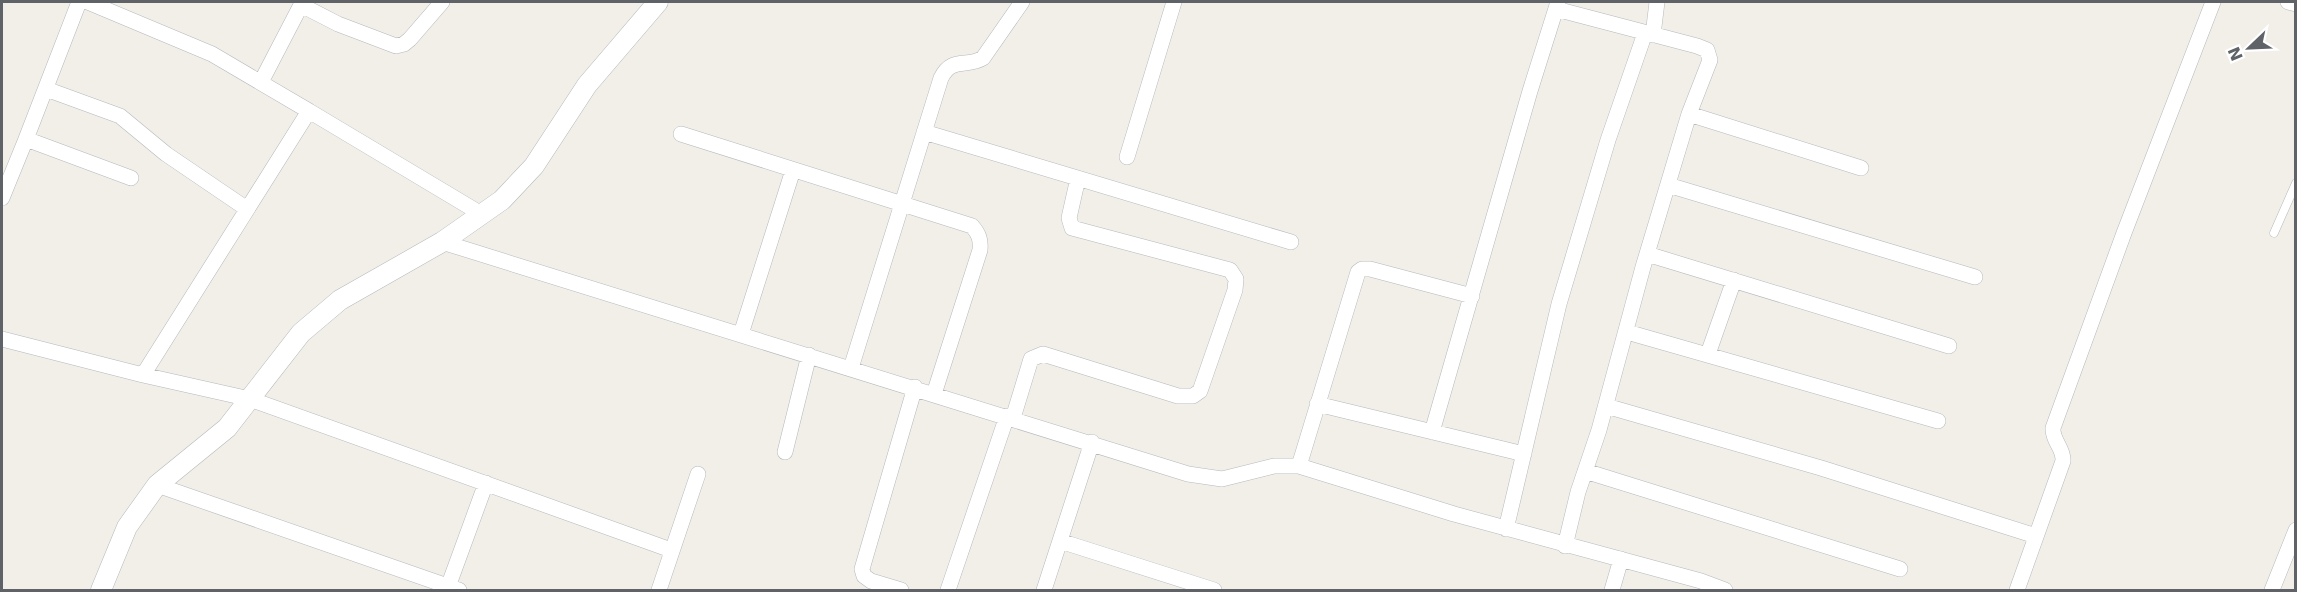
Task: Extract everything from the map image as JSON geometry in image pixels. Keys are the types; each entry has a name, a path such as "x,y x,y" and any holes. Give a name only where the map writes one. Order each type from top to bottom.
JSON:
{"street":[{"path":"2,198 79,2"},
{"path":"88,2 212,54 483,214"},
{"path":"261,82 297,3 338,24 396,46 410,39 442,2"},
{"path":"851,368 945,70 959,63 978,61 982,58 1022,2"},
{"path":"1127,157 1174,2"},
{"path":"1506,529 1559,304 1608,140 1649,34 1657,2"},
{"path":"2017,591 2063,461 2062,450 2053,436 2053,428 2124,233 2213,2"},
{"path":"2288,2 2295,4"},
{"path":"103,590 127,527 157,485 227,428 301,333 320,315 340,300 442,242 483,214 518,184 534,166 587,85 651,4"},
{"path":"1432,432 1557,5 1707,50 1710,60 1689,114 1647,254 1627,332 1565,546"},
{"path":"46,89 120,116 166,154 248,208"},
{"path":"143,375 309,111"},
{"path":"1689,114 1861,168"},
{"path":"924,132 1292,242"},
{"path":"681,134 972,226 978,233 980,250 934,393"},
{"path":"26,140 130,178"},
{"path":"741,334 793,170"},
{"path":"948,591 1030,359 1043,354 1178,396 1193,396 1200,391 1235,290 1236,279 1230,270 1072,228 1069,218 1078,178"},
{"path":"1668,185 1976,277"},
{"path":"442,242 1204,477 1222,479 1274,466 1299,466 1565,546 1701,581 1725,591"},
{"path":"1647,254 1949,346"},
{"path":"1299,466 1358,272 1362,269 1370,269 1472,296"},
{"path":"1708,354 1734,280"},
{"path":"1627,332 1938,421"},
{"path":"2,339 143,375 250,399 671,550"},
{"path":"785,452 809,355"},
{"path":"901,591 871,581 864,576 862,569 915,387"},
{"path":"1317,404 1524,454"},
{"path":"1606,406 1821,468 2036,537"},
{"path":"1044,591 1092,442"},
{"path":"1586,471 1900,569"},
{"path":"659,591 698,474"},
{"path":"157,485 454,589 486,483"},
{"path":"2272,591 2295,530"},
{"path":"1060,541 1197,588 1214,591"},
{"path":"1612,591 1621,559"}],"lane":[{"path":"2274,233 2295,183"}]}
